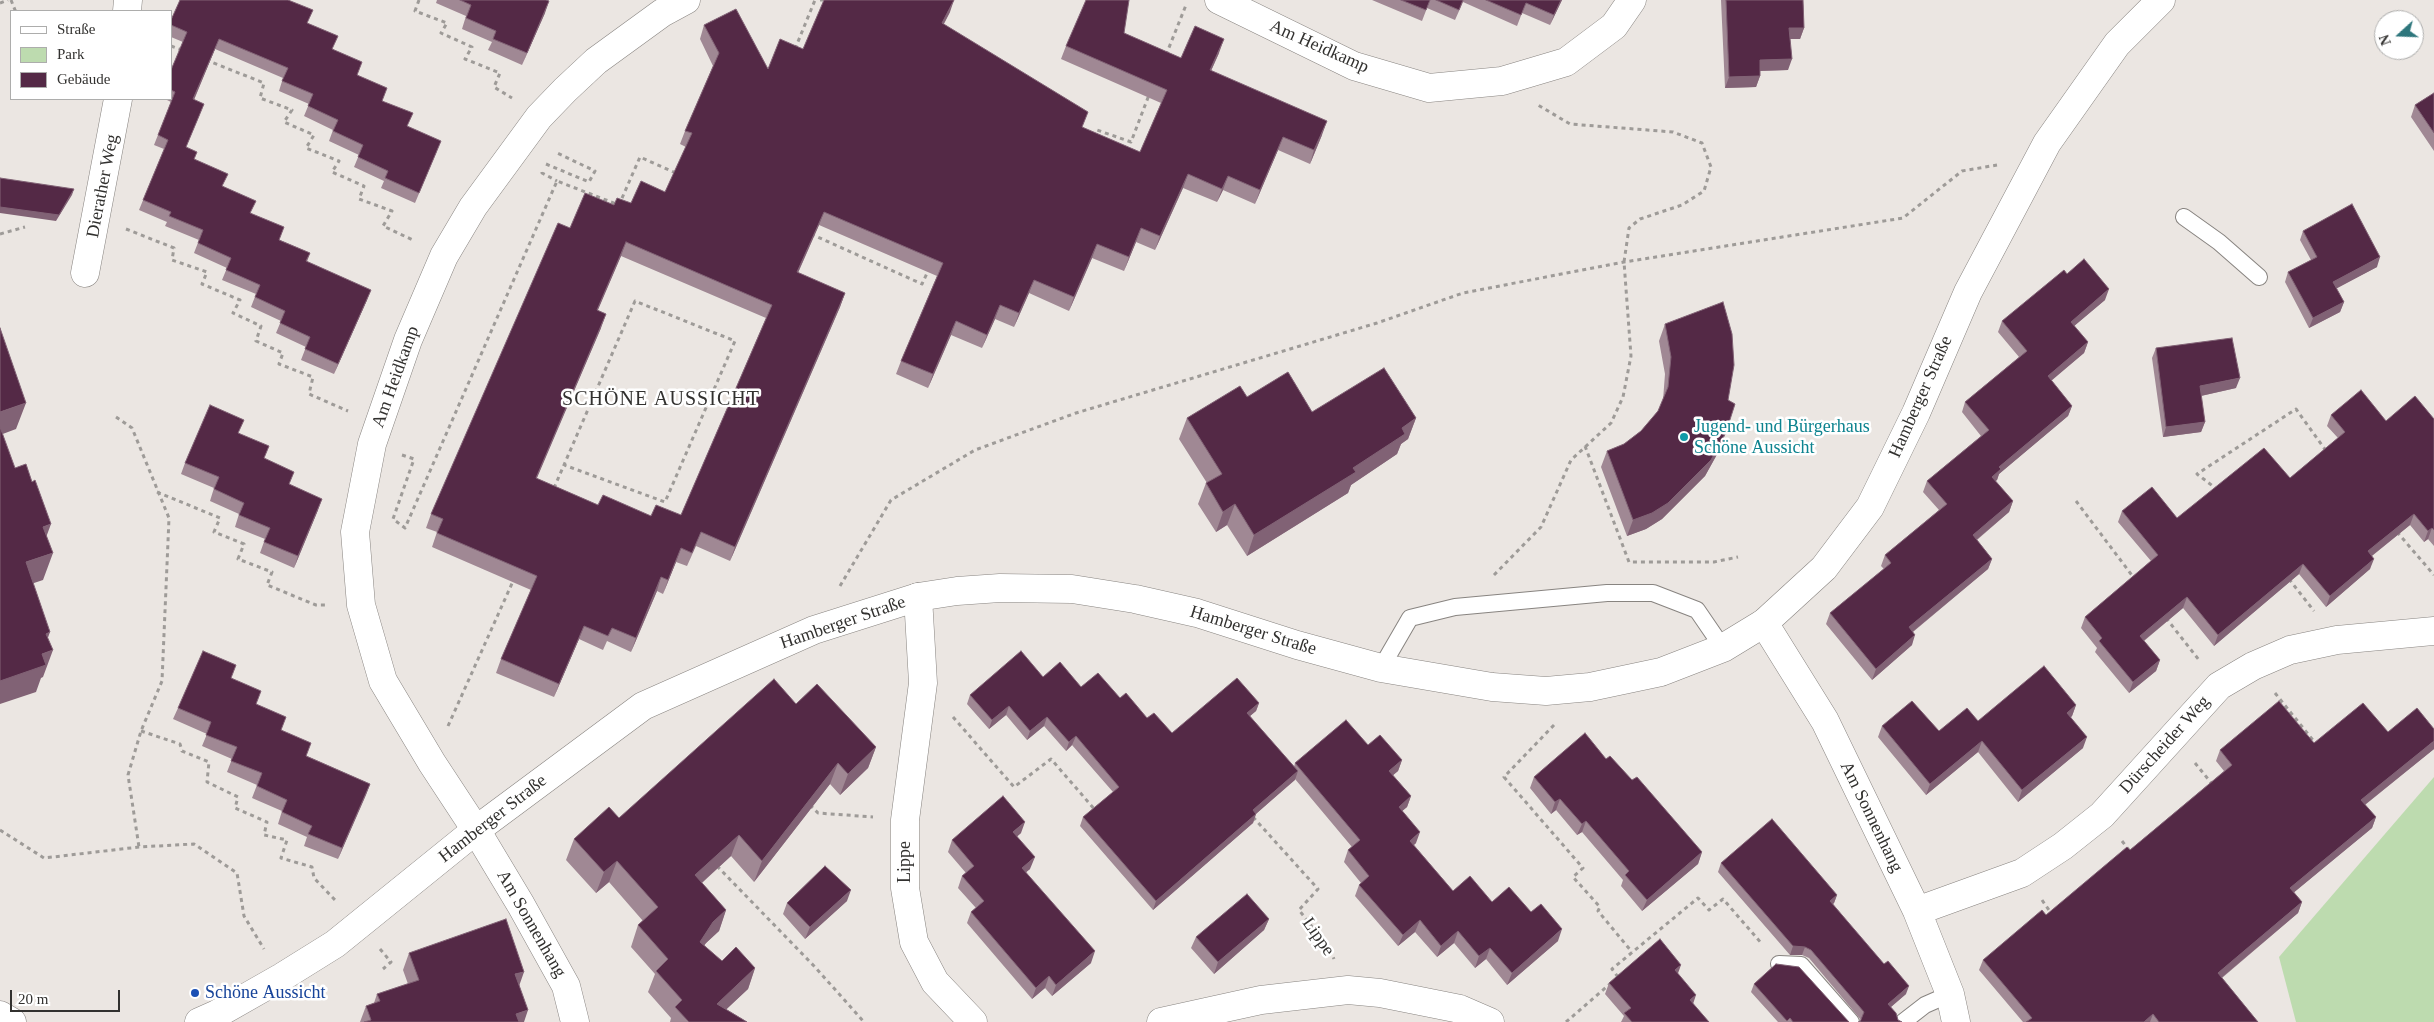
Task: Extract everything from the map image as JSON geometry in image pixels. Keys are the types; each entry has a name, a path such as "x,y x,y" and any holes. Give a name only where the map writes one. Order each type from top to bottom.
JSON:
{"street":[{"name":"Am Heidkamp","path":"476,830 432,763 383,681 361,605 355,532 372,444 408,340 444,256 473,207 532,127 596,61 662,13 686,0"},
{"name":"Am Heidkamp","path":"1219,0 1354,66 1429,88 1502,81 1566,62 1614,26 1632,0"},
{"name":"Hamberger Straße","path":"199,1022 217,1014 282,977 335,944 476,830 643,706 814,630 918,597 957,591 1000,588 1072,589 1135,599 1197,613 1297,645 1381,668 1492,687 1546,691 1590,687 1661,672 1722,648 1764,623 1824,568 1870,508 1916,413 1968,292 2047,142 2117,44 2161,0"},
{"name":"Dierather Weg","path":"85,273 97,218 118,100"},
{"name":"Lippe","path":"918,597 923,683 905,820 905,888 914,942 935,982 974,1022"},
{"name":"Am Sonnenhang","path":"1764,623 1825,721 1917,911 1950,994 1956,1022"},
{"name":"Dürscheider Weg","path":"1917,911 2022,872 2063,846 2102,815 2219,686 2253,666 2290,650 2337,640 2434,631"},
{"name":"Am Sonnenhang","path":"476,830 566,986 575,1022"},
{"path":"1161,1022 1261,1000 1348,990 1380,993 1460,1009 1490,1022"},
{"path":"0,1015 12,1022"}],"lane":[{"path":"2184,217 2219,242 2259,277"},
{"path":"1381,668 1410,618 1454,608 1607,593 1653,593 1697,610 1722,648"},
{"path":"1779,964 1801,965 1851,1022"},
{"path":"1903,1022 1924,1005 1950,994"}],"path":[{"path":"0,3 10,0"},
{"path":"419,0 415,11 447,23 441,33 472,46 465,59 500,73 494,87 532,127 595,171 589,182 546,163 542,173 557,181 619,204 640,157 686,177"},
{"path":"794,51 816,0"},
{"path":"1163,62 1188,0"},
{"path":"172,46 188,52"},
{"path":"205,59 264,83 260,98 292,110 284,122 314,135 306,148 339,161 332,172 364,186 359,199 392,211 383,226 444,256"},
{"path":"1454,608 1505,566 1541,527 1571,460 1611,423 1624,397 1631,356 1624,262 1629,228 1640,218 1682,205 1704,191 1712,168 1702,143 1673,132 1570,124 1502,81"},
{"path":"1090,146 1097,130 1130,142 1152,89"},
{"path":"814,630 891,500 975,450 1076,413 1377,323 1463,293 1624,262 1904,218 1962,171 1992,164 2031,172"},
{"path":"408,477 393,519 406,528 557,181"},
{"path":"97,218 174,248 172,260 207,272 202,284 240,300 233,313 261,326 256,341 284,353 279,364 313,377 309,394 379,424"},
{"path":"0,234 26,227"},
{"path":"804,231 922,284 930,268"},
{"path":"552,492 635,301 735,341 665,502 564,465"},
{"path":"2219,492 2213,485 2197,474 2296,409 2318,443 2331,458"},
{"path":"116,417 132,428 169,518 162,681 142,731 128,775 139,847"},
{"path":"1585,446 1629,562 1714,562 1738,557"},
{"path":"158,492 220,518 214,532 244,544 238,559 272,572 266,585 316,605 361,605"},
{"path":"2076,501 2086,518 2135,579"},
{"path":"2396,531 2434,575"},
{"path":"432,763 516,574"},
{"path":"2288,578 2337,640"},
{"path":"2165,617 2219,686"},
{"path":"2253,666 2320,749"},
{"path":"923,683 1014,787 1051,759 1101,817"},
{"path":"1590,687 1504,777 1583,868 1573,877 1600,908 1598,911 1632,952"},
{"path":"142,731 180,744 182,751 209,762 207,782 238,798 234,808 267,822 264,835 287,840 281,858 312,867 314,878 360,925"},
{"path":"2172,737 2216,788"},
{"path":"805,800 818,813 905,820"},
{"name":"Lippe","path":"1251,815 1318,889 1299,910 1330,950 1348,990"},
{"path":"2102,815 2139,862"},
{"path":"0,830 44,858 139,847 194,844 237,873 244,916 282,977"},
{"path":"715,864 815,967 864,1022"},
{"path":"2022,872 2056,920"},
{"path":"1566,1022 1618,976 1612,969 1698,898 1709,910 1723,899 1779,964"}],"green space":[{"path":"2434,777 2434,1022 2296,1022 2279,957"}],"building":[{"path":"180,0 288,0 313,10 307,23 338,36 332,49 362,62 357,75 387,88 382,101 413,113 407,126 441,141 419,193 385,178 388,171 358,157 363,145 333,131 338,120 308,106 313,94 282,81 288,68 219,39 193,99 204,104 186,147 197,152 194,159 228,174 222,186 256,201 250,213 284,227 279,240 310,253 306,261 371,290 338,364 305,349 310,337 280,323 285,311 255,297 260,285 226,270 231,258 198,243 203,230 169,216 171,212 143,200 168,140 158,135 175,92 172,90 172,68 187,32 172,25 172,18"},
{"path":"460,0 549,1 527,53 493,39 496,31 466,18 471,5"},
{"path":"824,0 954,0 942,23 1088,112 1082,127 1140,152 1167,90 1066,46 1086,0 1129,0 1124,33 1181,58 1195,26 1224,39 1210,70 1327,121 1314,150 1283,137 1260,190 1228,176 1222,189 1188,174 1160,236 1141,228 1129,257 1097,244 1074,297 1034,280 1019,313 1000,305 987,335 956,321 933,374 901,361 943,263 824,212 797,272 845,293 735,547 701,532 692,553 681,548 668,580 661,577 636,638 612,628 608,636 584,626 559,684 501,659 537,576 437,533 443,519 431,514 558,223 570,228 585,193 614,205 617,198 631,203 641,181 665,192 692,133 685,131 719,53 704,25 736,9 768,69 780,39 803,49","holes":["626,242 772,305 681,515 656,505 651,516 603,495 598,505 536,478 606,314 597,310"]},
{"path":"1401,0 1430,0 1426,10"},
{"path":"1436,0 1463,0 1459,10"},
{"path":"1486,0 1561,0 1554,15 1526,3 1521,15"},
{"path":"1726,0 1803,0 1804,28 1789,28 1792,59 1760,60 1760,76 1729,77"},
{"path":"2434,93 2434,133 2415,105"},
{"path":"0,178 74,189 59,215 0,207"},
{"path":"2352,204 2380,257 2333,282 2344,302 2313,318 2288,272 2317,257 2303,231"},
{"path":"2084,259 2109,289 2071,322 2088,342 2048,376 2072,406 1999,467 2001,469 1992,477 2013,501 1973,535 1992,559 1909,627 1915,635 1876,669 1830,613 1891,563 1885,555 1947,504 1927,481 1989,430 1965,402 2027,351 2002,321 2064,270 2067,274"},
{"name":"Jugend- und Bürgerhaus Schöne Aussicht","path":"1723,302 1732,334 1734,365 1728,400 1735,404 1726,432 1711,460 1668,503 1652,513 1633,520 1607,451 1624,444 1641,431 1658,411 1668,387 1671,357 1665,324"},
{"path":"0,328 26,403 0,412"},
{"path":"2232,338 2240,378 2200,386 2205,422 2166,427 2156,348"},
{"path":"1384,368 1416,418 1402,428 1405,434 1353,468 1356,472 1254,535 1235,504 1223,512 1206,483 1222,474 1187,418 1240,386 1247,397 1288,372 1312,412"},
{"path":"2361,390 2386,421 2415,396 2434,419 2434,530 2432,528 2428,531 2414,514 2368,551 2374,559 2330,596 2303,564 2218,635 2187,597 2140,636 2160,660 2133,682 2099,641 2102,638 2085,617 2158,555 2122,511 2152,487 2177,518 2264,448 2290,478 2345,432 2331,415"},
{"path":"210,405 244,420 238,433 269,446 264,458 294,472 289,484 322,499 298,556 264,542 270,528 239,515 244,503 214,489 219,477 185,463"},
{"path":"0,427 15,468 26,464 32,482 35,480 51,524 43,527 53,553 26,562 50,632 46,634 53,650 42,654 46,665 0,681"},
{"path":"203,651 236,665 231,678 261,691 256,704 286,717 281,730 311,743 306,756 370,784 342,848 308,834 312,826 282,812 287,800 257,786 262,773 231,761 237,747 206,735 211,722 178,708"},
{"path":"1021,651 1043,677 1060,662 1081,687 1098,673 1120,698 1126,693 1147,718 1154,713 1172,733 1237,678 1259,703 1247,713 1298,771 1253,810 1256,814 1156,901 1083,817 1119,787 1076,736 1069,742 1047,717 1030,731 1009,706 992,720 970,695"},
{"path":"2044,666 2076,705 2067,713 2087,737 2022,790 1982,741 1930,784 1882,726 1912,701 1939,731 1967,708 1978,721"},
{"path":"774,679 796,704 817,684 876,747 848,774 838,763 762,861 739,835 695,875 726,910 713,922 700,942 722,961 736,947 755,968 717,1004 747,1022 689,1022 675,1007 682,1000 656,971 668,959 638,925 658,907 617,861 604,872 574,839 609,807 619,818"},
{"path":"2279,701 2314,743 2363,703 2388,732 2417,708 2434,729 2434,741 2361,800 2376,817 2290,888 2302,902 2218,973 2258,1022 2159,1022 2153,1014 2144,1022 2026,1022 2032,1018 1983,960 2042,910 2046,915 2127,847 2130,850 2232,765 2220,750"},
{"path":"1346,720 1368,745 1380,735 1402,760 1389,771 1411,796 1399,807 1420,832 1410,841 1453,891 1470,876 1492,902 1509,887 1531,912 1541,904 1562,929 1512,973 1490,948 1479,956 1458,931 1441,946 1420,920 1403,935 1359,885 1369,876 1348,850 1360,840 1295,763"},
{"path":"1585,733 1606,759 1610,756 1632,780 1637,777 1702,852 1647,900 1625,875 1629,871 1586,821 1582,824 1560,799 1555,802 1534,777"},
{"path":"1003,796 1025,822 1013,832 1035,857 1022,868 1095,951 1056,985 1049,976 1036,988 971,912 984,901 962,876 974,866 952,840"},
{"path":"1772,819 1837,895 1830,901 1884,964 1888,961 1909,986 1888,1004 1896,1013 1898,1020 1902,1022 1860,1022 1864,1012 1811,950 1805,947 1793,946 1721,863"},
{"path":"825,866 851,890 810,927 787,903"},
{"path":"1247,894 1269,919 1218,962 1196,937"},
{"path":"506,919 524,972 515,974 528,1010 516,1014 519,1022 364,1022 371,1020 366,1006 380,1001 377,994 419,980 409,953"},
{"path":"1660,939 1681,965 1675,970 1696,995 1690,1000 1709,1022 1632,1022 1624,1013 1631,1008 1609,983"},
{"path":"1776,964 1799,967 1849,1022 1793,1022 1790,1018 1787,1021 1754,984"}],"place":[{"name":"Jugend- und Bürgerhaus Schöne Aussicht","path":"1684,437"},
{"name":"Schöne Aussicht","path":"195,993"}],"district":[{"name":"SCHÖNE AUSSICHT","path":"661,400"}]}
